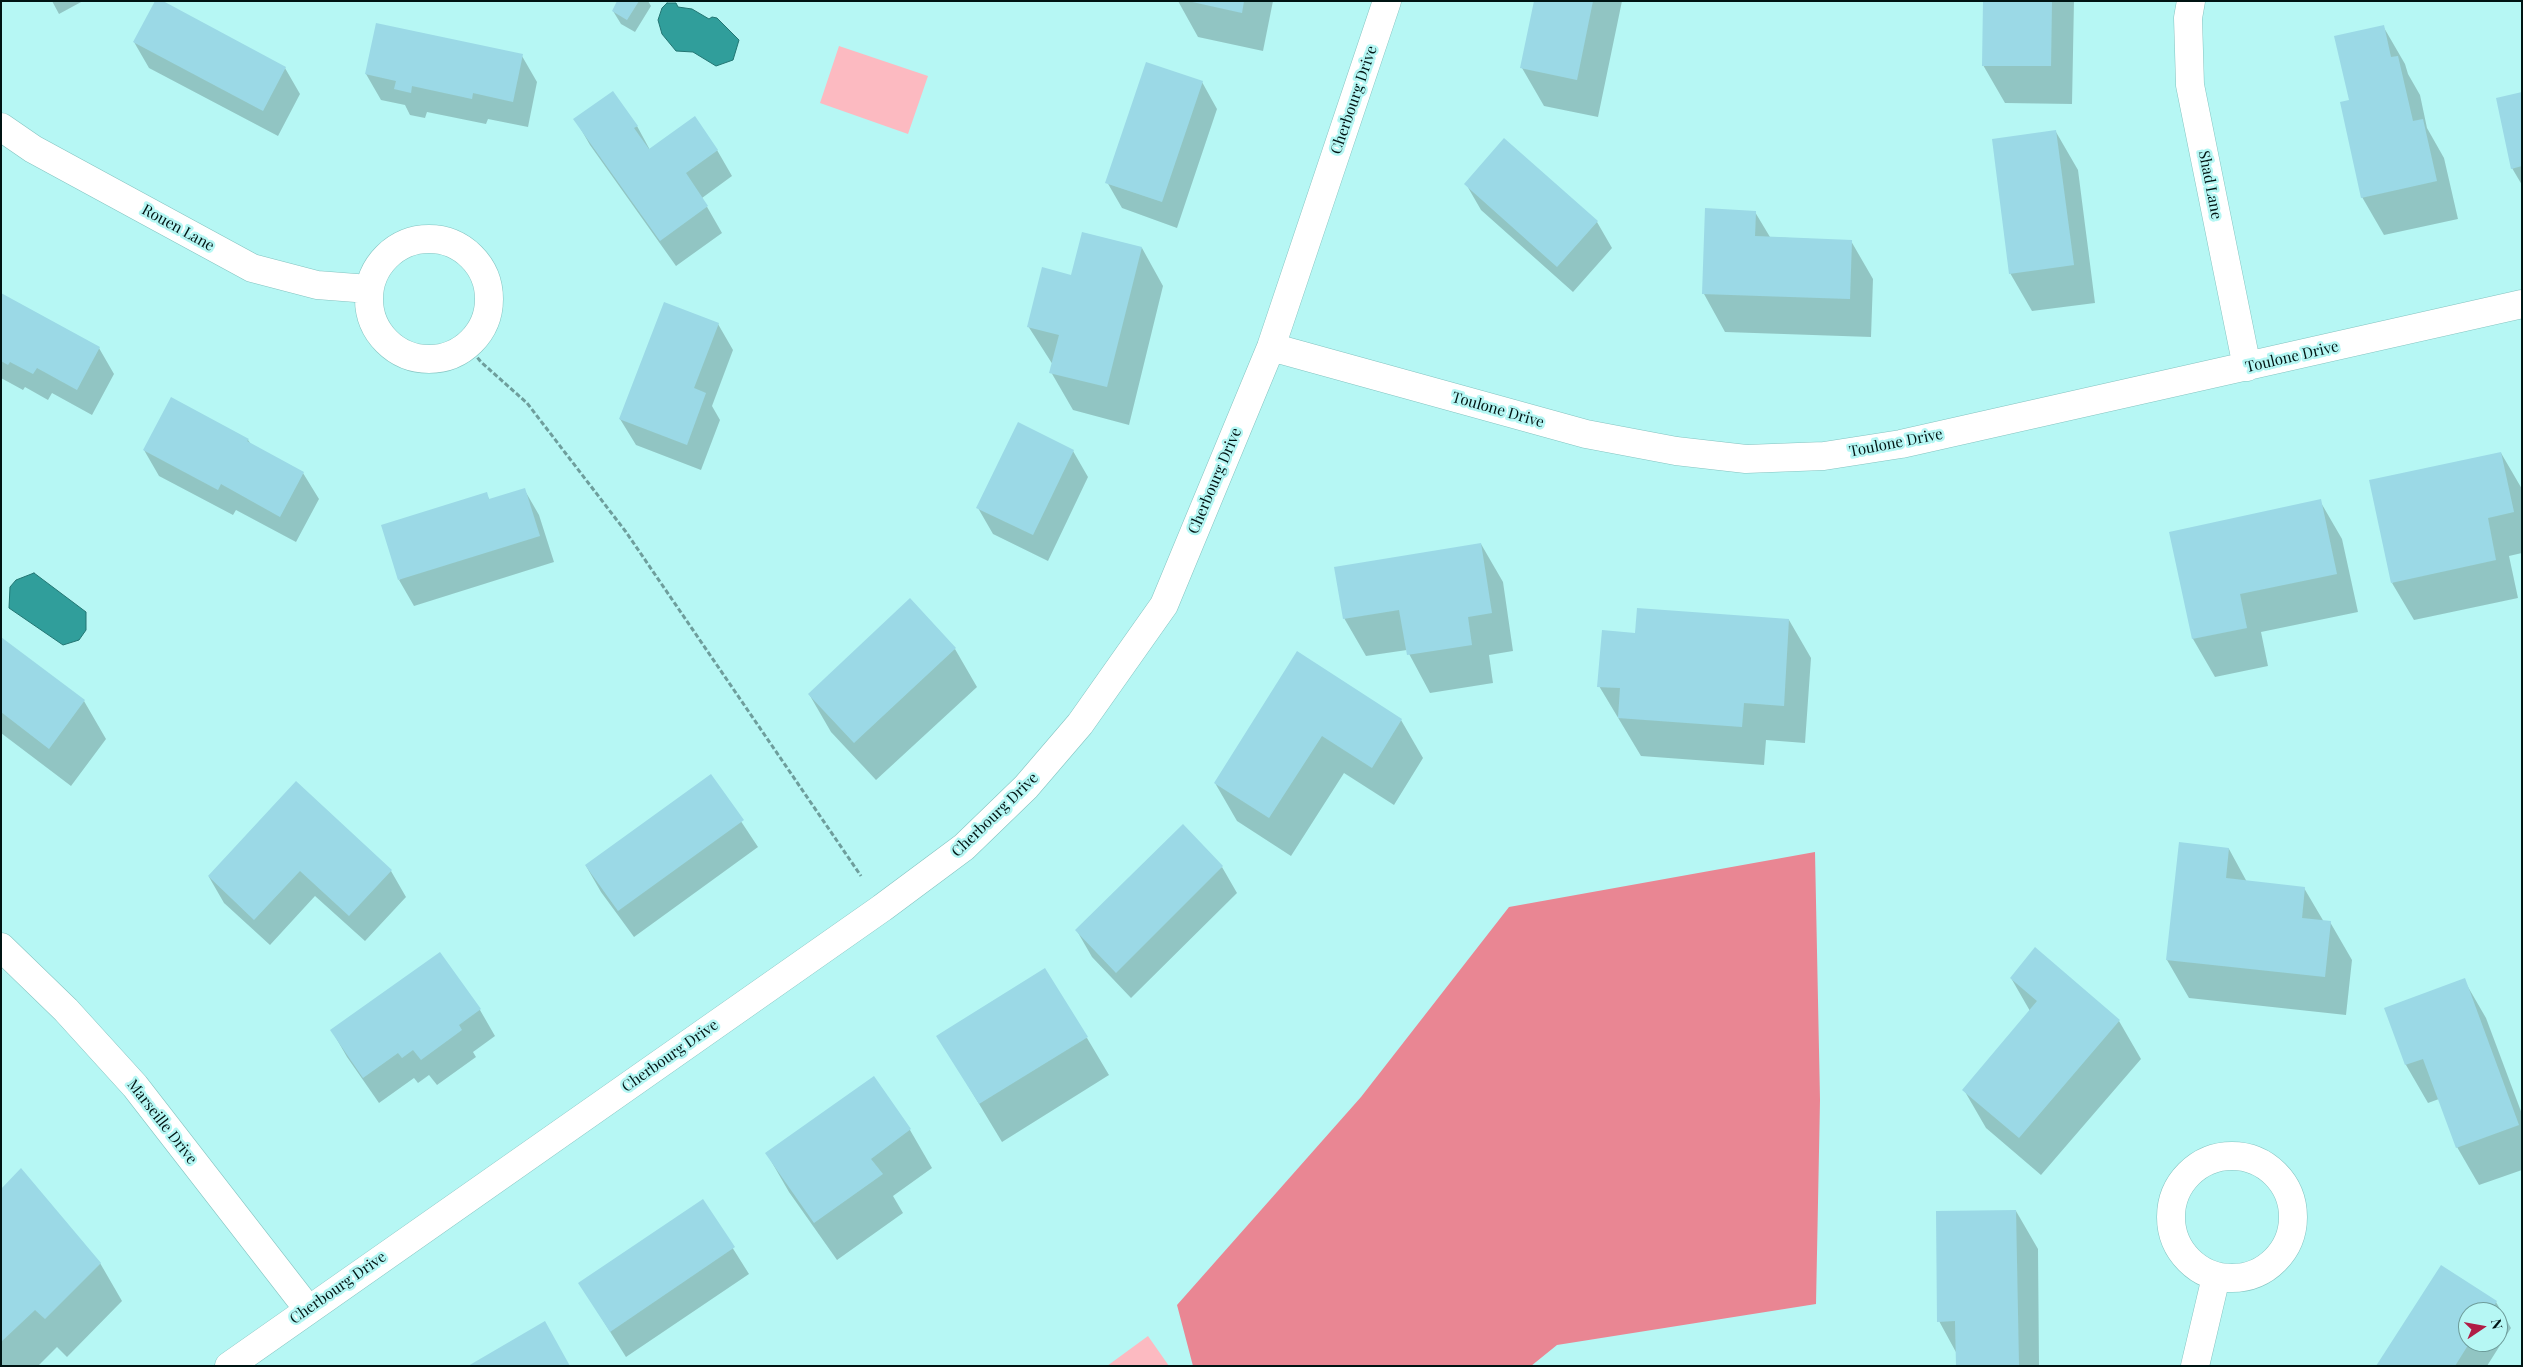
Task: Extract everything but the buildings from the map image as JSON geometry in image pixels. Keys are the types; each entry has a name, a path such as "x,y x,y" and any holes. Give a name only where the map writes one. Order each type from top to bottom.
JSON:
{"street":[{"name":"Cherbourg Drive","path":"228,1366 882,908 964,847 1026,787 1080,724 1164,605 1271,347 1387,1"},
{"name":"Shad Lane","path":"2191,1 2188,18 2190,85 2247,367"},
{"name":"Rouen Lane","path":"1,127 33,148 252,268 317,285 369,289"},
{"path":"429,238 449,242 468,252 484,275 488,288 489,309 482,329 468,346 450,357 430,360 408,357 390,346 377,330 369,310 369,289 376,269 389,253 408,242 429,238"},
{"name":"Toulone Drive","path":"1271,347 1586,434 1676,451 1746,459 1824,456 1901,444 2522,304"},
{"name":"Marseille Drive","path":"1,947 66,1010 135,1086 308,1309"},
{"path":"2229,1155 2248,1157 2266,1165 2280,1178 2290,1195 2294,1214 2292,1234 2283,1251 2270,1265 2253,1275 2235,1279 2216,1277 2198,1269 2184,1256 2179,1248 2174,1239 2171,1220 2173,1201 2180,1183 2193,1169 2210,1159 2229,1155"},
{"path":"2195,1366 2216,1277"}],"path":[{"path":"468,346 481,362 527,403 626,532 882,908"}],"shaded area":[{"path":"839,46 928,76 908,134 820,103"},
{"path":"1815,852 1820,1100 1816,1304 1557,1345 1531,1366 1193,1366 1177,1305 1361,1097 1509,907"},
{"path":"1148,1336 1169,1366 1107,1366"}],"water":[{"path":"667,3 676,3 678,7 692,9 709,19 712,17 717,18 739,40 733,60 716,66 693,52 676,51 662,34 658,20 662,8"},
{"path":"34,573 86,612 86,630 79,640 63,645 9,608 10,587 16,580"}]}
